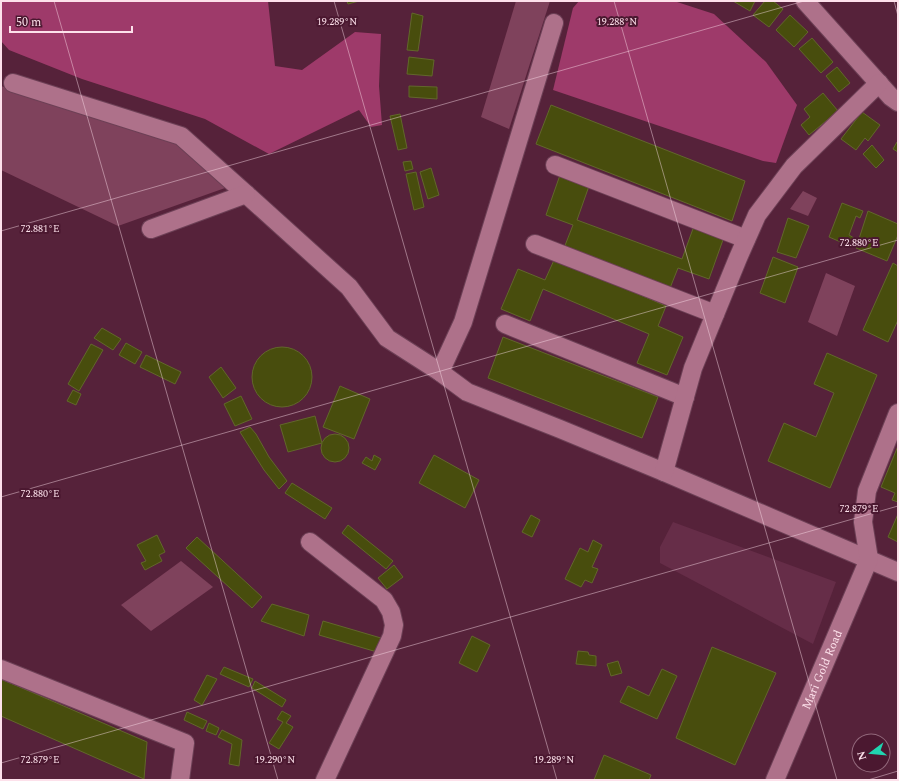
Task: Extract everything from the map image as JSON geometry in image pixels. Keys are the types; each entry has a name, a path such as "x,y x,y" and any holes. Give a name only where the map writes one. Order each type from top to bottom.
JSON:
{"street":[{"path":"805,1 890,97 898,102"},
{"path":"440,372 463,322 554,23"},
{"path":"14,83 180,136 348,287 387,338 440,372 467,392 664,472 898,572"},
{"path":"664,472 693,368 757,215 794,166 878,83"},
{"path":"555,165 746,239"},
{"path":"151,229 246,194"},
{"path":"535,244 715,314"},
{"path":"504,324 685,397"},
{"path":"869,559 863,522 867,491 898,413"},
{"path":"310,542 384,600 391,612 394,624 392,636 326,780"},
{"name":"Mari Gold Road","path":"775,780 869,559"},
{"path":"1,669 185,744 180,780"}],"shaded area":[{"path":"1,1 268,1 275,66 302,70 355,32 381,34 379,86 382,125 371,127 359,110 269,154 205,119 82,79 9,50 1,41"},
{"path":"516,1 550,1 509,129 481,117"},
{"path":"579,1 674,1 714,14 766,62 797,105 776,163 763,161 553,90 573,8"},
{"path":"1,86 172,139 225,188 118,226 1,170"},
{"path":"803,191 817,198 808,216 790,209"},
{"path":"826,273 855,286 837,336 808,322"},
{"path":"673,522 836,582 813,644 660,563 660,547"},
{"path":"181,561 213,587 151,631 121,605"}],"building":[{"path":"347,1 359,1 348,4"},
{"path":"733,1 755,1 750,11"},
{"path":"765,1 773,1 783,9 769,27 753,15"},
{"path":"412,13 423,16 418,51 407,50"},
{"path":"790,15 808,32 794,47 776,30"},
{"path":"812,38 833,62 821,73 799,49"},
{"path":"409,57 434,60 432,76 407,74"},
{"path":"837,67 850,83 839,92 826,76"},
{"path":"409,86 437,87 437,99 409,97"},
{"path":"823,93 838,111 809,135 801,125 810,117 804,109"},
{"path":"551,105 745,181 732,221 536,144"},
{"path":"862,112 880,125 868,141 865,138 856,150 841,139"},
{"path":"400,114 407,148 398,150 390,116"},
{"path":"898,142 898,152 893,149"},
{"path":"872,145 884,160 876,168 863,154"},
{"path":"411,161 413,169 405,171 403,162"},
{"path":"431,168 439,195 428,199 420,172"},
{"path":"416,172 424,207 414,210 406,174"},
{"path":"560,175 589,186 577,220 682,259 694,226 724,237 709,279 678,268 670,288 564,248 573,225 546,215"},
{"path":"842,203 863,211 860,218 856,216 849,235 854,238 850,246 829,237"},
{"path":"868,211 898,224 898,235 887,261 856,248"},
{"path":"788,218 809,226 796,258 777,252"},
{"path":"773,257 798,267 785,303 760,293"},
{"path":"555,258 666,306 658,326 683,337 667,375 637,363 649,334 543,289 530,321 501,309 518,269 545,280"},
{"path":"893,263 898,266 898,320 888,342 863,330"},
{"path":"102,328 121,339 113,350 94,338"},
{"path":"503,337 658,397 642,438 488,378"},
{"path":"126,343 142,352 135,364 119,355"},
{"path":"91,344 103,350 79,391 68,384"},
{"path":"282,347 299,352 307,360 312,377 307,394 299,402 282,407 265,402 257,394 252,377 257,360 265,352"},
{"path":"827,353 877,375 830,488 768,461 784,423 816,437 834,393 814,384"},
{"path":"146,355 181,372 175,384 140,367"},
{"path":"221,367 236,388 223,398 209,377"},
{"path":"340,386 370,399 354,439 323,427"},
{"path":"73,390 81,394 76,405 67,401"},
{"path":"241,396 252,419 235,426 224,404"},
{"path":"315,416 322,443 288,452 280,425"},
{"path":"250,427 256,434 269,457 287,481 279,489 264,470 240,432"},
{"path":"335,434 345,438 349,448 345,458 335,462 325,458 321,448 325,438"},
{"path":"898,446 898,502 892,500 895,493 881,487"},
{"path":"374,455 381,459 375,470 362,463 366,457 372,461"},
{"path":"434,455 479,480 465,508 419,483"},
{"path":"292,483 332,508 325,519 285,493"},
{"path":"898,514 898,542 888,537"},
{"path":"531,515 540,520 532,537 522,532"},
{"path":"348,525 393,561 386,569 342,533"},
{"path":"157,535 165,552 159,555 162,561 145,570 141,563 146,561 137,545"},
{"path":"197,537 262,597 252,608 186,548"},
{"path":"593,540 602,545 592,567 598,569 592,583 585,580 581,587 565,579 580,548 588,552"},
{"path":"394,565 403,577 387,589 378,578"},
{"path":"272,604 309,615 304,636 261,621"},
{"path":"323,621 381,638 377,652 319,635"},
{"path":"472,636 490,645 477,672 459,663"},
{"path":"712,647 776,673 735,765 676,738"},
{"path":"578,651 588,652 589,655 596,656 596,666 576,664"},
{"path":"618,661 622,673 611,676 607,664"},
{"path":"224,667 253,679 249,687 220,674"},
{"path":"662,669 677,676 657,719 620,702 628,686 649,696"},
{"path":"207,675 217,679 202,705 194,700"},
{"path":"1,679 147,742 144,779 1,716"},
{"path":"255,681 286,700 282,707 252,688"},
{"path":"282,711 291,716 286,723 293,727 279,749 269,743 283,722 277,719"},
{"path":"187,712 207,721 203,729 184,720"},
{"path":"209,723 219,728 216,735 206,731"},
{"path":"222,730 242,740 239,766 229,764 232,744 218,737"},
{"path":"604,755 651,775 649,780 594,780"}]}
